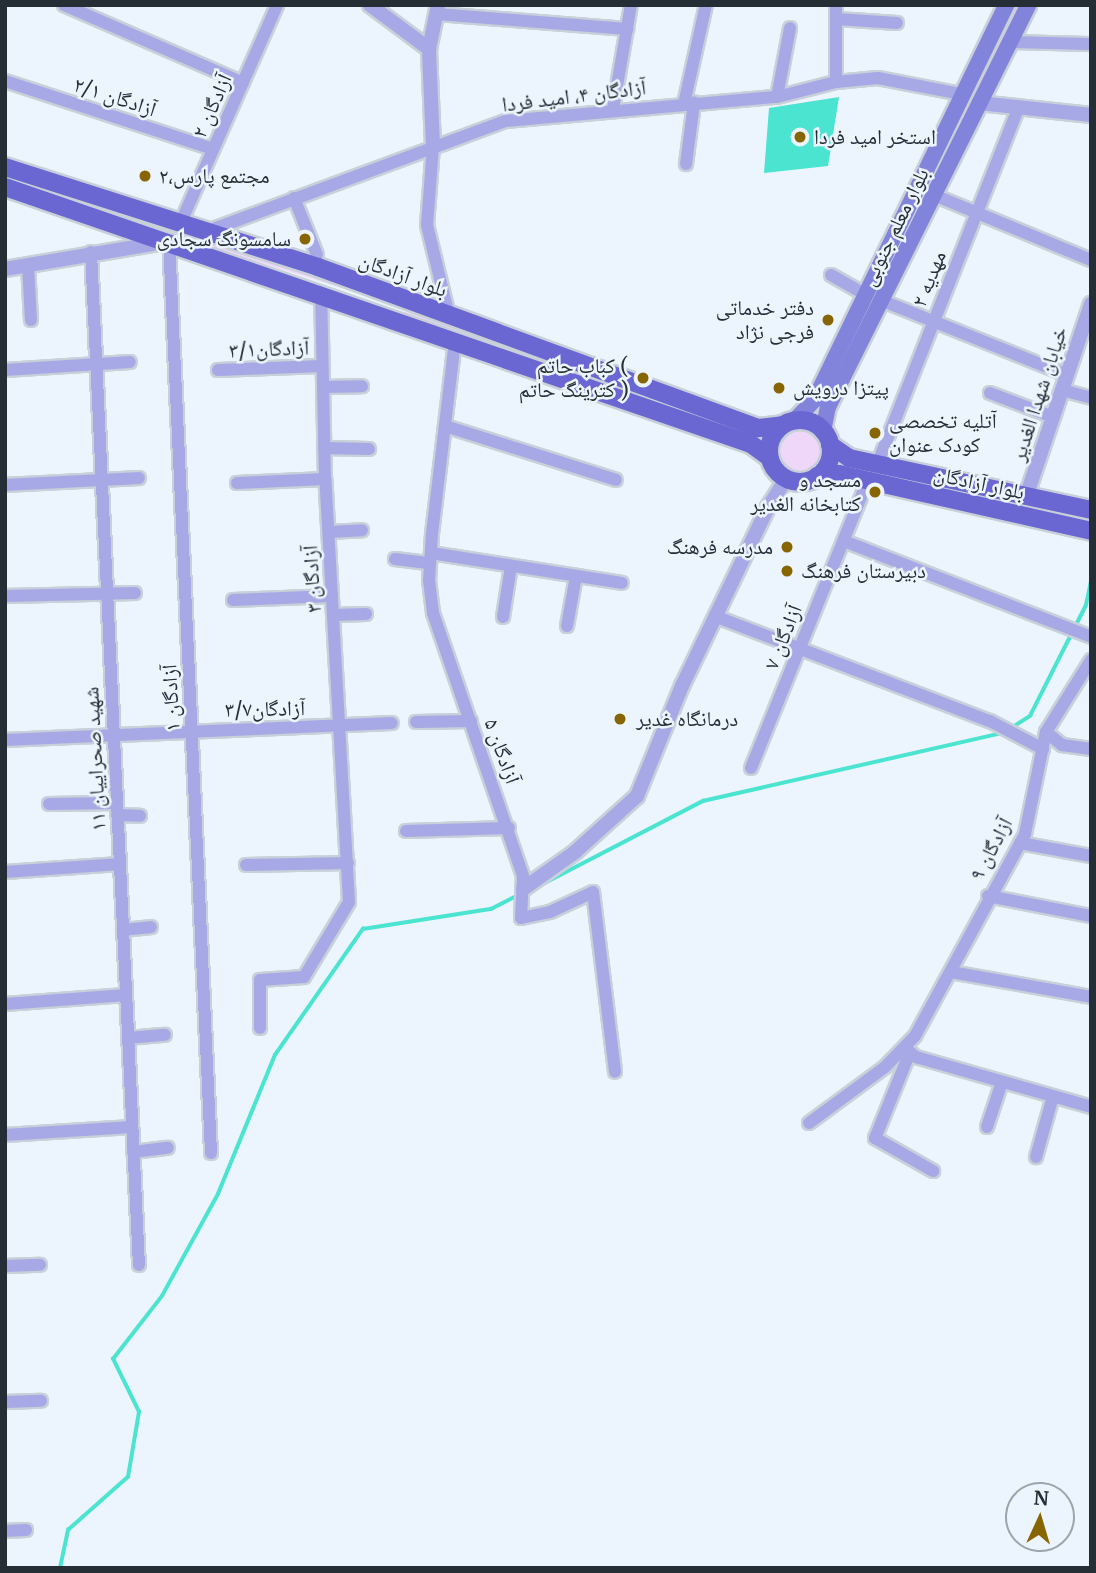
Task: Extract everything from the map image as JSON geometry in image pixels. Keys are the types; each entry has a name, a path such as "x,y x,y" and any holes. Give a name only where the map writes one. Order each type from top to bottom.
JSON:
{"main road":[{"name":"بلوار معلم جنوبی","path":"789,423 815,399 1006,5"},
{"name":"بلوار معلم جنوبی","path":"827,438 828,408 1028,5"},
{"name":"بلوار آزادگان","path":"5,167 169,241 751,444 769,457"},
{"name":"بلوار آزادگان","path":"5,187 181,222 208,230 759,428 789,423"},
{"path":"899,224 916,232"},
{"path":"371,310 378,290"},
{"path":"789,423 814,424 827,438 827,465 817,476 803,482 786,479 769,457 772,437 789,423"},
{"name":"بلوار آزادگان","path":"827,438 849,458 1091,510"},
{"name":"بلوار آزادگان","path":"817,476 839,474 1091,531"}],"street":[{"path":"64,5 243,83"},
{"name":"آزادگان ۲","path":"181,222 277,5"},
{"path":"370,5 429,49"},
{"path":"613,109 631,5"},
{"path":"686,164 689,104 706,5"},
{"path":"449,316 427,225 433,146 429,49 438,10 626,29"},
{"path":"836,82 836,12 897,23"},
{"path":"776,97 790,28"},
{"path":"1009,42 1091,44"},
{"name":"آزادگان ۴، امید فردا","path":"208,230 506,121 613,109 776,97 836,82 878,78 961,94"},
{"name":"آزادگان ۲/۱","path":"5,81 213,149"},
{"path":"979,103 1091,115"},
{"name":"مهدیه ۲","path":"877,465 1018,108"},
{"path":"934,195 1091,260"},
{"path":"294,198 317,255"},
{"path":"5,269 169,241"},
{"name":"آزادگان ۱","path":"169,241 211,1153"},
{"name":"شهید صحراییان ۱۱","path":"90,253 139,1265"},
{"path":"28,265 31,320"},
{"path":"831,275 866,295"},
{"name":"آزادگان ۳","path":"260,1028 260,980 304,977 349,902 325,479 321,293"},
{"path":"883,301 1067,375"},
{"name":"خیابان شهدا الغدیر","path":"1027,497 1089,313"},
{"name":"آزادگان ۵","path":"455,341 430,558 433,613 509,828 523,889 521,918 530,919 593,892 615,1072"},
{"path":"5,370 130,362"},
{"name":"آزادگان۳/۱","path":"218,370 322,366"},
{"path":"323,387 362,386"},
{"path":"1062,390 1091,398"},
{"path":"990,393 1053,416"},
{"path":"445,426 616,480"},
{"path":"324,448 369,449"},
{"path":"5,485 139,478"},
{"path":"237,483 325,479"},
{"path":"523,889 575,852 637,796 682,685 768,507 786,479"},
{"name":"آزادگان ۷","path":"751,768 867,482"},
{"path":"329,532 362,530"},
{"path":"844,541 1091,637"},
{"path":"395,559 430,558 511,566 622,583"},
{"path":"503,617 511,566"},
{"path":"567,626 576,576"},
{"path":"5,596 135,593"},
{"path":"233,600 332,596"},
{"path":"334,615 366,614"},
{"path":"717,617 990,721 1043,749"},
{"name":"آزادگان ۹","path":"908,1051 989,896 1020,843 1036,790 1046,732 1091,660"},
{"path":"416,722 471,722"},
{"name":"آزادگان۳/۷","path":"5,740 392,723"},
{"path":"1046,732 1062,745 1091,749"},
{"path":"48,804 117,809 140,816"},
{"path":"406,831 509,828"},
{"path":"1020,843 1091,856"},
{"path":"246,865 348,863"},
{"path":"5,873 120,864"},
{"path":"989,896 1091,916"},
{"path":"123,930 151,927"},
{"path":"951,972 1091,997"},
{"path":"5,1004 126,995"},
{"path":"128,1038 165,1035"},
{"path":"908,1051 1002,1082 1091,1107"},
{"path":"809,1123 908,1051"},
{"path":"908,1051 875,1138 933,1171"},
{"path":"987,1127 1002,1082"},
{"path":"1036,1157 1053,1096"},
{"path":"5,1135 132,1127"},
{"path":"134,1152 169,1148"},
{"path":"5,1266 40,1265"},
{"path":"5,1402 40,1401"},
{"path":"5,1531 26,1530"}],"shaded area":[{"name":"استخر امید فردا","path":"839,97 828,166 764,173 769,108"},
{"path":"100,212 144,219 334,280 361,294"},
{"path":"388,310 428,315 749,429 745,439"},
{"path":"799,428 815,435 822,451 815,467 799,474 783,467 776,451 783,435"},
{"path":"846,462 1091,514 1091,523 843,468"}],"waterway":[{"path":"1010,729 1030,716 1086,605 1091,582"},
{"path":"539,886 703,801 1003,733"},
{"path":"60,1568 68,1530 128,1477 139,1412 113,1359 162,1296 218,1194 275,1055 363,929 491,909 519,895"}],"place":[{"name":"استخر امید فردا","path":"800,137"},
{"name":"۲،مجتمع پارس","path":"145,176"},
{"name":"سامسونگ سجادی","path":"305,239"},
{"name":"دفتر خدماتی فرجی نژاد","path":"828,320"},
{"name":"کباب حاتم ( کترینگ حاتم )","path":"643,378"},
{"name":"پیتزا درویش","path":"779,388"},
{"name":"آتلیه تخصصی کودک عنوان","path":"875,433"},
{"name":"مسجد و کتابخانه الغدیر","path":"875,492"},
{"name":"مدرسه فرهنگ","path":"787,547"},
{"name":"دبیرستان فرهنگ","path":"787,571"},
{"name":"درمانگاه غدیر","path":"620,719"}]}
